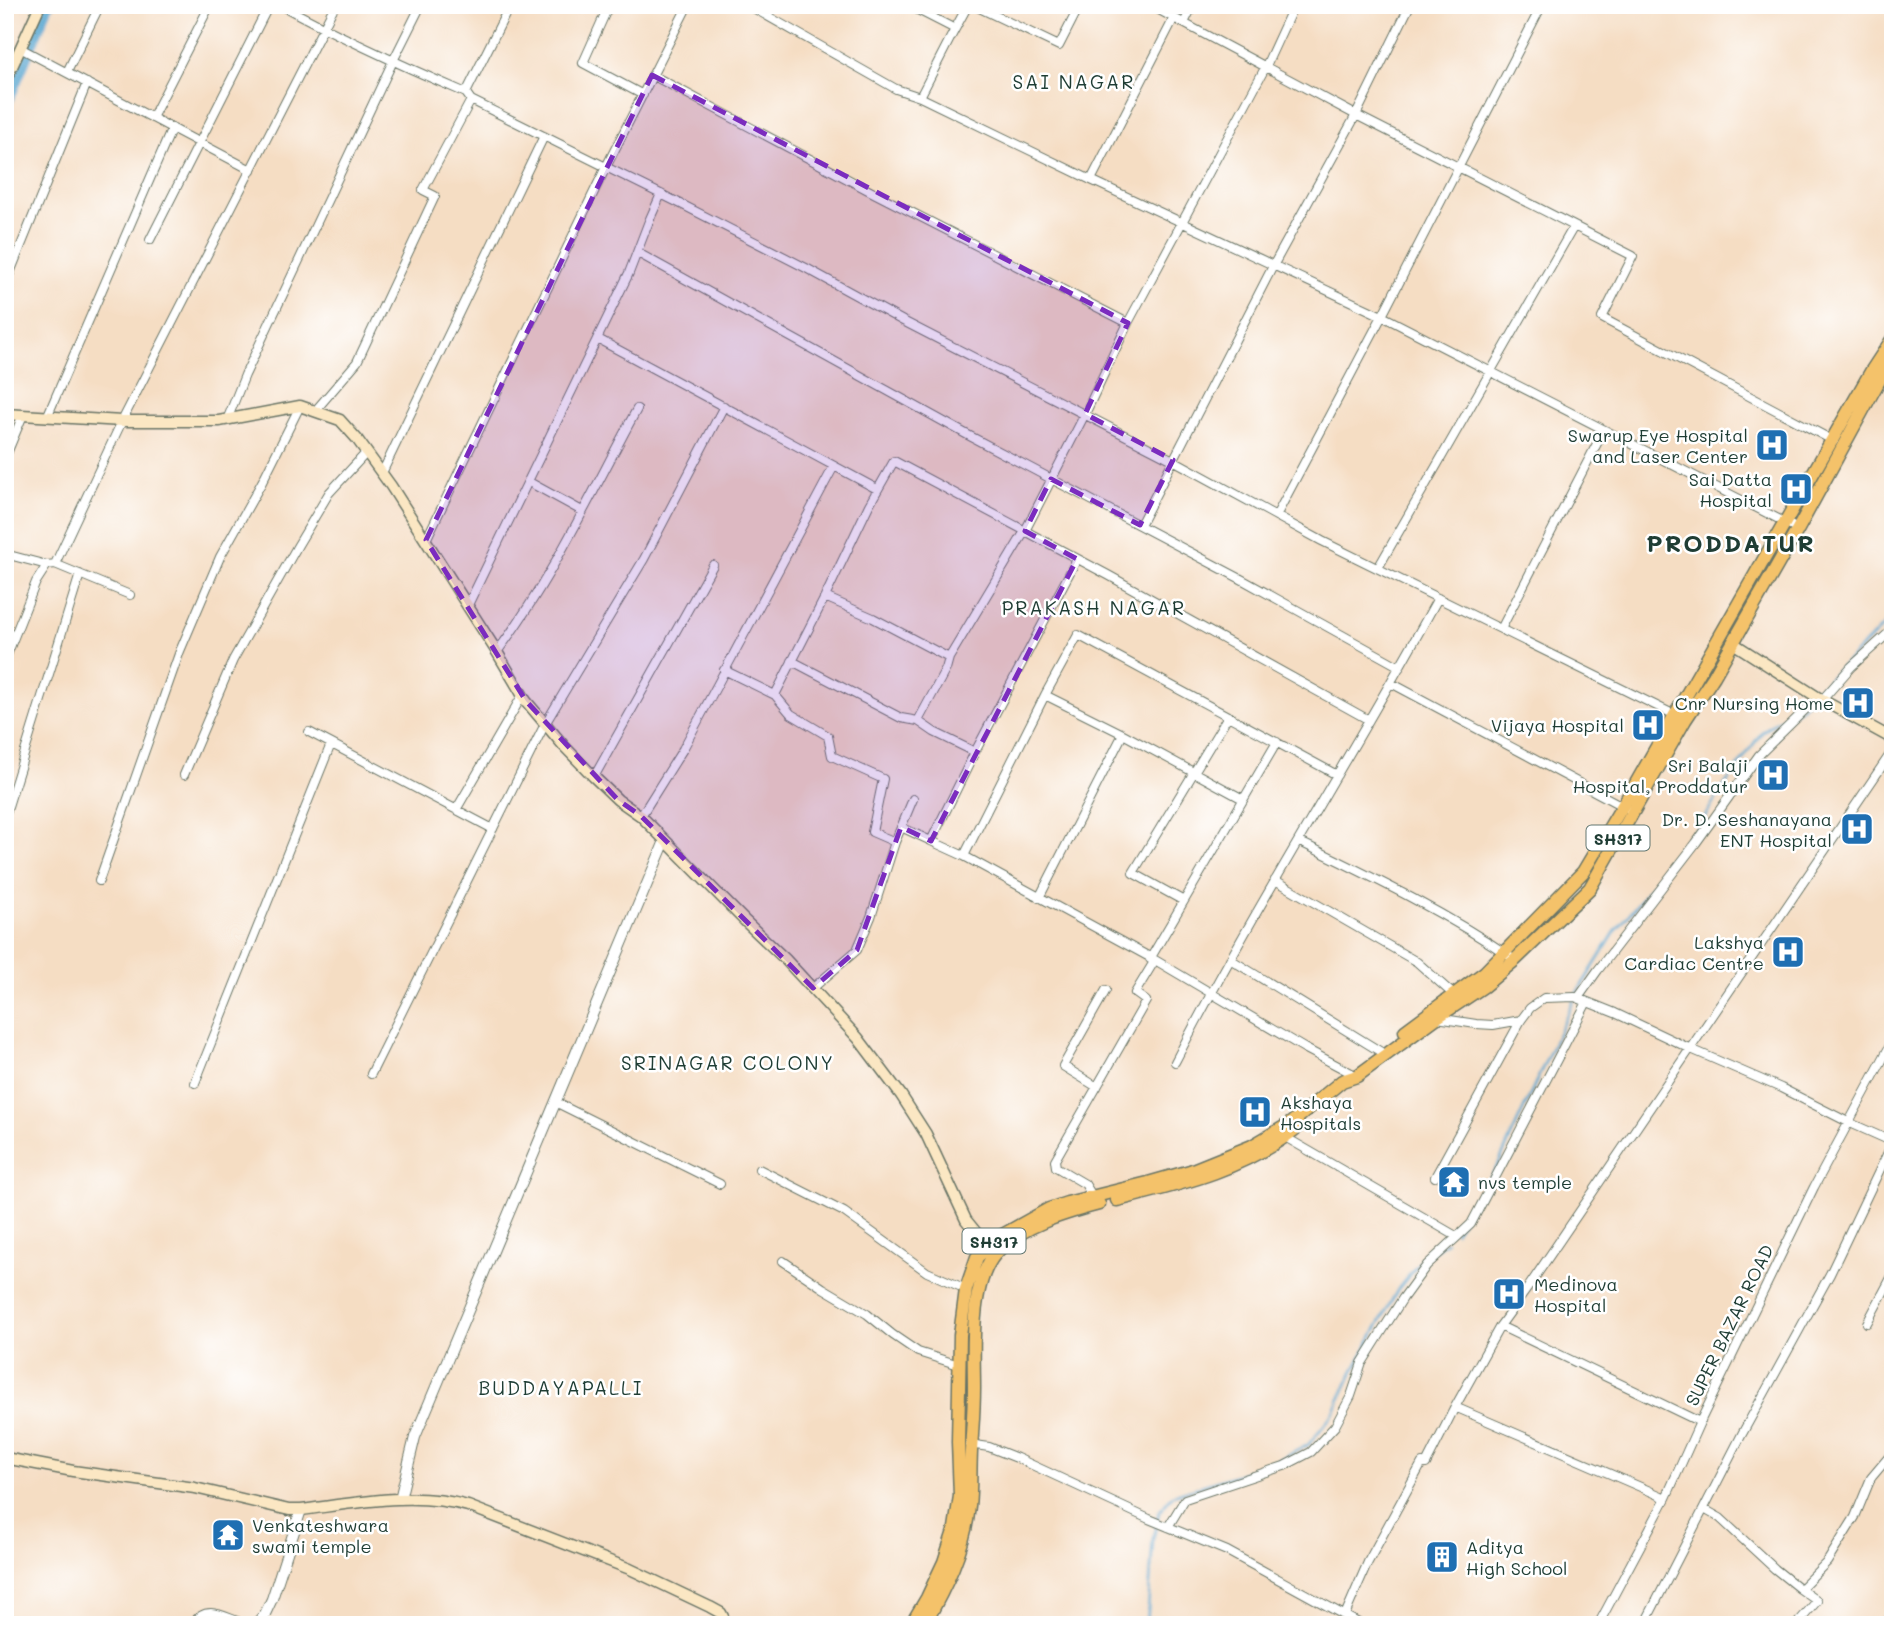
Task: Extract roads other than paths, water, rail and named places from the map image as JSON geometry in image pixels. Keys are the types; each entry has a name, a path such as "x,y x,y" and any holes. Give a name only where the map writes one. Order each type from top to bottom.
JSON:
{"main road":[{"path":"5,82 40,5"},
{"name":"SH317","path":"1679,718 1733,643 1798,529 1872,370 1893,338"},
{"name":"SH317","path":"1383,1054 1457,998 1484,986 1510,956 1590,888 1628,809 1784,522 1893,355"},
{"path":"5,414 122,421 219,421 300,406 340,421 382,473 522,696 544,724 594,776 618,800 641,816 813,988 858,1038 901,1095 926,1134 966,1220 991,1250"},
{"path":"1733,643 1822,700 1893,739"},
{"name":"SH317","path":"957,1537 960,1496 960,1365 967,1345 966,1289 977,1257 991,1250 1014,1228 1049,1209 1190,1171 1252,1146 1291,1124 1351,1077 1436,1017 1457,998"},
{"path":"925,1625 969,1507 974,1388 967,1345 980,1283 991,1250 1053,1217 1174,1186 1245,1161 1285,1138 1348,1088 1351,1077"},
{"path":"5,1458 73,1471 195,1488 289,1510 400,1499 450,1501 592,1553 670,1587 721,1613 727,1625"},
{"path":"911,1625 942,1579"}],"street":[{"path":"67,72 100,5"},
{"path":"152,118 210,5"},
{"path":"150,240 269,5"},
{"path":"281,5 661,194 1086,414 1322,541 1679,718"},
{"path":"5,660 36,582 51,565 335,5"},
{"path":"227,420 250,363 421,5"},
{"path":"315,411 357,362 435,197 423,190 510,5"},
{"path":"609,5 583,63 643,94"},
{"path":"426,540 606,167 688,5"},
{"path":"748,5 896,89 920,97 1382,316 1798,529"},
{"path":"908,5 955,29"},
{"path":"920,97 955,29 971,5 1059,46 1080,5"},
{"path":"1150,5 1265,68 1633,256 1602,318 1837,442"},
{"path":"1184,23 1193,5"},
{"path":"918,721 946,669 949,658 1024,531 1086,414 1128,323 1265,68 1294,5"},
{"path":"1140,526 1273,266 1356,115 1410,5"},
{"path":"1276,516 1542,5"},
{"path":"1091,180 1174,18"},
{"path":"20,48 251,170"},
{"path":"652,75 870,191 1128,323"},
{"path":"5,285 88,83"},
{"path":"47,417 172,128"},
{"path":"382,473 544,136"},
{"path":"467,607 598,339 638,253 661,194"},
{"path":"1378,568 1574,226"},
{"path":"638,253 965,434 1241,579 1400,667"},
{"path":"598,339 877,489"},
{"path":"99,881 180,651 220,557 300,406"},
{"path":"371,1074 544,724 644,559 724,406"},
{"path":"496,652 519,622 637,409"},
{"path":"5,458 23,415"},
{"path":"1501,629 1604,429"},
{"path":"184,775 233,660 329,493 366,453"},
{"path":"775,695 877,489 894,461 1369,720"},
{"path":"641,816 683,749 834,466"},
{"path":"528,482 582,511"},
{"path":"5,554 51,565 130,595"},
{"path":"931,841 1077,559"},
{"path":"594,776 713,565"},
{"path":"5,816 80,575"},
{"path":"825,597 873,618 949,658"},
{"path":"1174,1062 1210,993 1438,598"},
{"path":"1161,1524 1185,1499 1284,1466 1311,1452 1335,1426 1351,1396 1363,1363 1403,1298 1427,1265 1471,1224 1598,970 1696,844 1759,755 1809,706 1822,700 1851,667 1893,629"},
{"path":"964,856 1078,635 1337,775"},
{"path":"792,662 901,718 918,721 975,752"},
{"path":"724,670 775,695 791,714 828,736 832,756 883,779 872,832 895,842"},
{"path":"1391,683 1628,809"},
{"path":"1045,695 1243,799"},
{"path":"456,810 522,696"},
{"path":"1182,900 1133,873 1228,716"},
{"path":"309,732 493,829"},
{"path":"1039,898 1122,734"},
{"path":"1093,1197 1086,1184 1055,1165 1055,1160 1146,1001 1135,993 1182,900 1277,743"},
{"path":"195,1083 331,744"},
{"path":"1349,1619 1368,1562 1422,1463 1426,1464 1500,1326 1530,1286 1893,750"},
{"path":"813,988 857,950 913,799"},
{"path":"901,827 964,856 1152,959 1351,1077"},
{"path":"400,1499 415,1437 665,841"},
{"path":"1298,841 1381,882 1485,939 1510,956"},
{"path":"1275,880 1417,962 1457,998"},
{"path":"1230,959 1383,1054"},
{"path":"1097,1087 1063,1066 1106,990"},
{"path":"1435,1177 1521,1020 1530,1008 1544,998 1583,1000 1781,1088 1893,1142 1830,1274 1742,1434 1644,1625"},
{"path":"1436,1017 1493,1025 1521,1020"},
{"name":"SUPER BAZAR ROAD","path":"1598,1625 1666,1498 1814,1187 1893,1040"},
{"path":"555,1102 720,1184"},
{"path":"1285,1138 1456,1236"},
{"path":"759,1169 844,1212 927,1272 966,1289"},
{"path":"783,1261 867,1314 918,1352 960,1365"},
{"path":"1867,1323 1893,1274"},
{"path":"1500,1326 1700,1422"},
{"path":"1455,1407 1666,1498"},
{"path":"958,1442 989,1447 1017,1458 1227,1551 1363,1625"},
{"path":"1800,1589 1827,1562 1854,1517 1871,1478 1893,1452"},
{"path":"1704,1509 1720,1518 1775,1569 1817,1601 1796,1625"},
{"path":"253,1625 260,1621 272,1599 300,1510"},
{"path":"1885,1625 1893,1613"},
{"path":"193,1625 206,1614 215,1614 240,1624"}],"waterway":[{"path":"5,109 49,5"},
{"path":"1816,691 1893,617"},
{"path":"1577,993 1615,932 1700,825 1762,732 1800,709 1811,696"},
{"path":"1455,1232 1498,1165 1574,999"},
{"path":"1147,1625 1153,1539 1159,1512 1173,1495 1271,1464 1308,1445 1333,1414 1398,1289 1422,1259 1446,1242"}],"place":[{"name":"Swarup Eye Hospital and Laser Center","path":"1772,445"},
{"name":"Sai Datta Hospital","path":"1796,489"},
{"name":"Cnr Nursing Home","path":"1858,703"},
{"name":"Vijaya Hospital","path":"1648,725"},
{"name":"Sri Balaji Hospital, Proddatur","path":"1773,775"},
{"name":"Dr. D. Seshanayana ENT Hospital","path":"1857,829"},
{"name":"Lakshya Cardiac Centre","path":"1788,952"},
{"name":"Akshaya Hospitals","path":"1255,1112"},
{"name":"nvs temple","path":"1454,1182"},
{"name":"Medinova Hospital","path":"1509,1294"},
{"name":"Venkateshwara swami temple","path":"228,1535"},
{"name":"Aditya High School","path":"1442,1557"}],"district":[{"name":"SAI NAGAR","path":"1074,81"},
{"name":"PRODDATUR","path":"1731,542"},
{"name":"PRAKASH NAGAR","path":"1094,607"},
{"name":"SRINAGAR COLONY","path":"728,1062"},
{"name":"BUDDAYAPALLI","path":"561,1387"}]}
